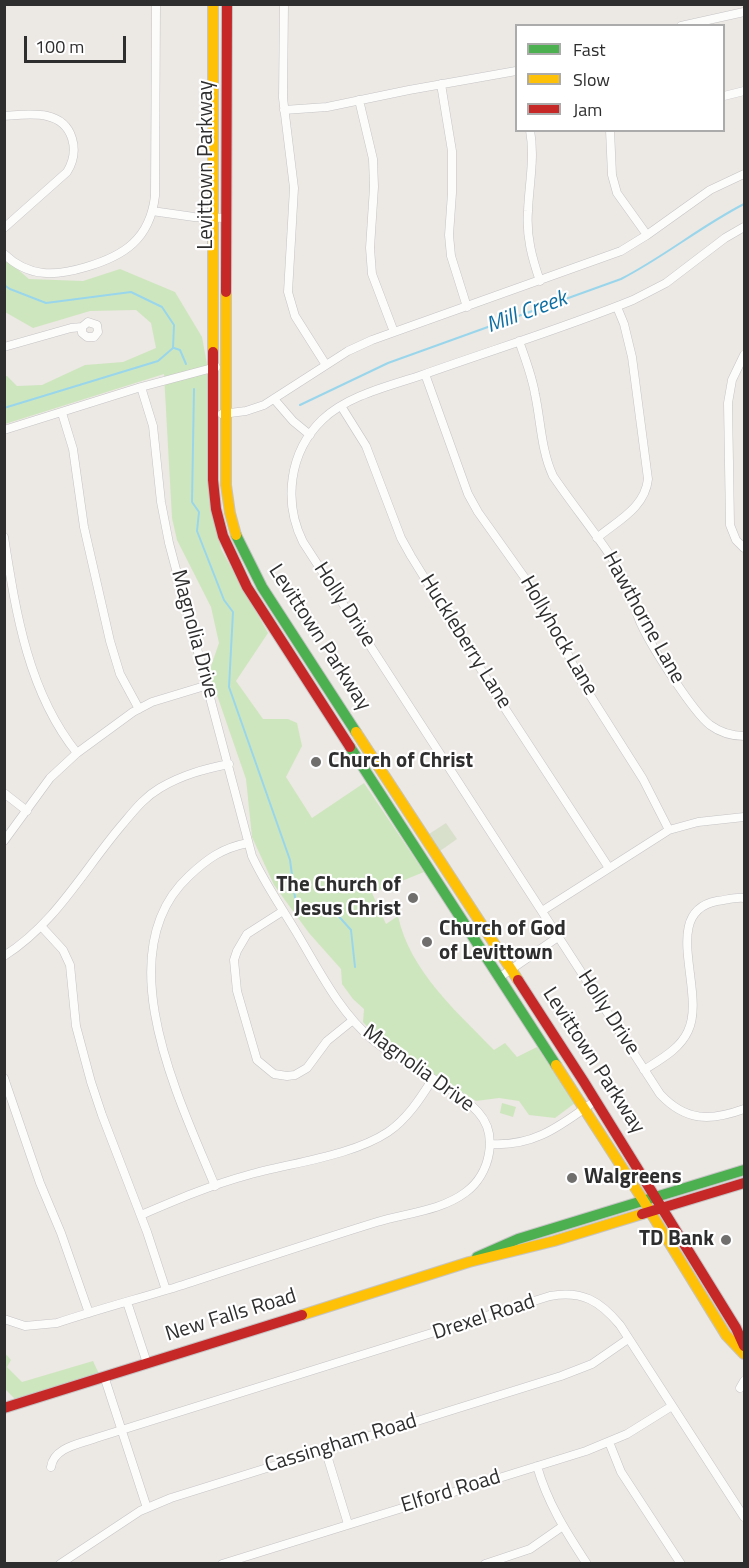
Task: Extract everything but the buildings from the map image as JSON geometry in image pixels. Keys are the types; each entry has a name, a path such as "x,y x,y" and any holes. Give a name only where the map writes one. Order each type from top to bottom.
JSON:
{"main road":[{"name":"Levittown Parkway","path":"213,4 214,505 220,531 234,566 643,1200 726,1335 744,1354"},
{"name":"Levittown Parkway","path":"227,4 227,503 240,549 262,587 595,1101 736,1328 744,1346"},
{"name":"New Falls Road","path":"469,1262 518,1239 744,1170"},
{"name":"New Falls Road","path":"4,1408 469,1262 554,1241 744,1183"}],"street":[{"path":"4,255 22,268 39,274 57,275 111,259 132,246 144,230 155,196 156,4"},
{"path":"284,4 284,110 294,188 288,292 294,316 326,365"},
{"path":"690,24 744,12"},
{"path":"284,110 327,107 515,71"},
{"path":"441,84 452,151 453,193 449,235 451,256 467,307"},
{"path":"725,96 744,91"},
{"path":"359,100 373,159 374,187 370,248 372,274 394,332"},
{"path":"4,116 42,115 55,118 66,126 75,152 67,172 4,228"},
{"path":"530,132 532,173 528,230 531,256 540,281"},
{"path":"610,132 612,175 617,193 647,236"},
{"path":"213,415 254,409 362,344 621,251 647,236 710,190 744,174"},
{"path":"152,211 226,218"},
{"name":"Holly Drive","path":"744,226 666,283 617,307 341,406 322,420 310,435 295,465 292,483 292,511 303,542 644,1070 665,1099 687,1113 709,1118 744,1109"},
{"path":"597,538 639,503 645,495 648,479 632,357 624,324 617,307"},
{"path":"4,347 82,327"},
{"name":"Hawthorne Lane","path":"519,341 536,395 549,467 553,476 625,579 641,624 697,713 719,731 744,736"},
{"path":"744,355 732,380 728,403 730,525 736,540 744,548"},
{"path":"4,430 141,387 226,364"},
{"name":"Hollyhock Lane","path":"425,374 451,450 473,503 542,602 573,666 643,779 669,830"},
{"name":"Magnolia Drive","path":"141,387 153,426 164,520 248,843 259,870 330,988 353,1020 389,1053 467,1102 486,1125 490,1144"},
{"path":"274,399 293,421 310,435"},
{"name":"Huckleberry Lane","path":"341,406 369,454 400,538 513,720 609,868"},
{"path":"62,413 73,449 84,527 110,641 120,674 139,709"},
{"path":"4,537 23,644 46,702 60,730 77,753"},
{"path":"4,842 50,778 77,753 139,709 167,696 208,685"},
{"path":"4,956 42,926 58,909 137,806 149,796 188,774 229,764"},
{"path":"4,793 27,811"},
{"path":"542,911 669,830 698,822 744,817"},
{"path":"215,1186 166,1056 154,1005 150,962 158,923 176,890 214,854 248,843"},
{"path":"644,1070 679,1045 691,1024 693,1007 687,937 689,922 693,914 705,904 744,898"},
{"path":"283,911 247,934 234,960 237,991 257,1060 266,1070 274,1074 295,1075 306,1068 327,1041 353,1020"},
{"path":"42,926 63,950 70,965 76,1026 85,1062 166,1290"},
{"path":"500,977 558,937"},
{"path":"4,1078 89,1313"},
{"path":"141,1215 248,1175 344,1150 378,1137 412,1110 432,1080"},
{"path":"4,1318 15,1324 35,1327 57,1323 452,1200 468,1191 481,1175 489,1156 490,1144 517,1144 534,1139 558,1127 595,1101"},
{"name":"Drexel Road","path":"51,1467 53,1459 62,1450 564,1293 584,1296 597,1303 614,1319 744,1517"},
{"path":"127,1302 147,1363"},
{"name":"Cassingham Road","path":"60,1563 147,1508 191,1491 582,1368 628,1339"},
{"path":"104,1376 147,1508"},
{"name":"Elford Road","path":"222,1563 609,1442 627,1434 672,1406"},
{"path":"609,1442 621,1472 681,1563"},
{"path":"325,1449 348,1524"},
{"path":"537,1466 548,1499 587,1563"},
{"path":"485,1563 530,1549 563,1526"}],"green space":[{"path":"4,258 29,279 83,281 120,269 175,292 202,337 207,364 208,462 221,549 268,633 236,681 263,719 288,719 297,723 302,746 286,777 312,818 364,783 424,872 372,893 386,924 398,916 413,955 436,989 494,1050 505,1043 517,1057 537,1047 575,1103 555,1118 529,1115 519,1101 499,1098 476,1101 378,1038 363,1022 364,1009 342,984 341,969 309,933 274,885 252,837 246,779 209,672 219,643 211,607 177,540 172,518 164,374 5,424 5,376 17,386 42,385 85,365 123,362 156,348 151,323 136,310 90,311 33,328 5,312"},
{"path":"446,823 457,839 440,851 429,834"},
{"path":"502,1103 516,1107 513,1117 500,1113"},
{"path":"4,1352 11,1360 7,1367 22,1382 93,1361 100,1376 18,1402 5,1389"}],"waterway":[{"name":"Mill Creek","path":"300,405 388,363 621,279 744,204"},
{"path":"4,285 46,303 131,292 162,307 174,325 173,348 158,361 4,408"},
{"path":"174,348 180,350 186,364"},
{"path":"194,389 192,502 199,512 197,531 224,600 233,612 229,687 290,860 296,905 307,912 334,911 351,930 355,967"}],"traffic: fast":[{"path":"236,535 262,587 356,732"},
{"path":"350,747 556,1065"},
{"path":"477,1257 518,1239 744,1170"}],"traffic: slow":[{"path":"213,4 213,352"},
{"path":"226,292 226,485 236,535"},
{"path":"356,732 518,980"},
{"path":"556,1065 726,1335 744,1354"},
{"path":"302,1315 469,1262 554,1241 642,1214"}],"traffic: jam":[{"path":"226,292 227,4"},
{"path":"213,352 213,480 216,509 223,536 247,587 350,747"},
{"path":"518,980 736,1328 744,1346"},
{"path":"642,1214 744,1183"},
{"path":"4,1408 302,1315"}],"place":[{"name":"Church of Christ","path":"316,762"},
{"name":"The Church of Jesus Christ","path":"413,898"},
{"name":"Church of God of Levittown","path":"427,942"},
{"name":"Walgreens","path":"572,1178"},
{"name":"TD Bank","path":"726,1240"}]}
